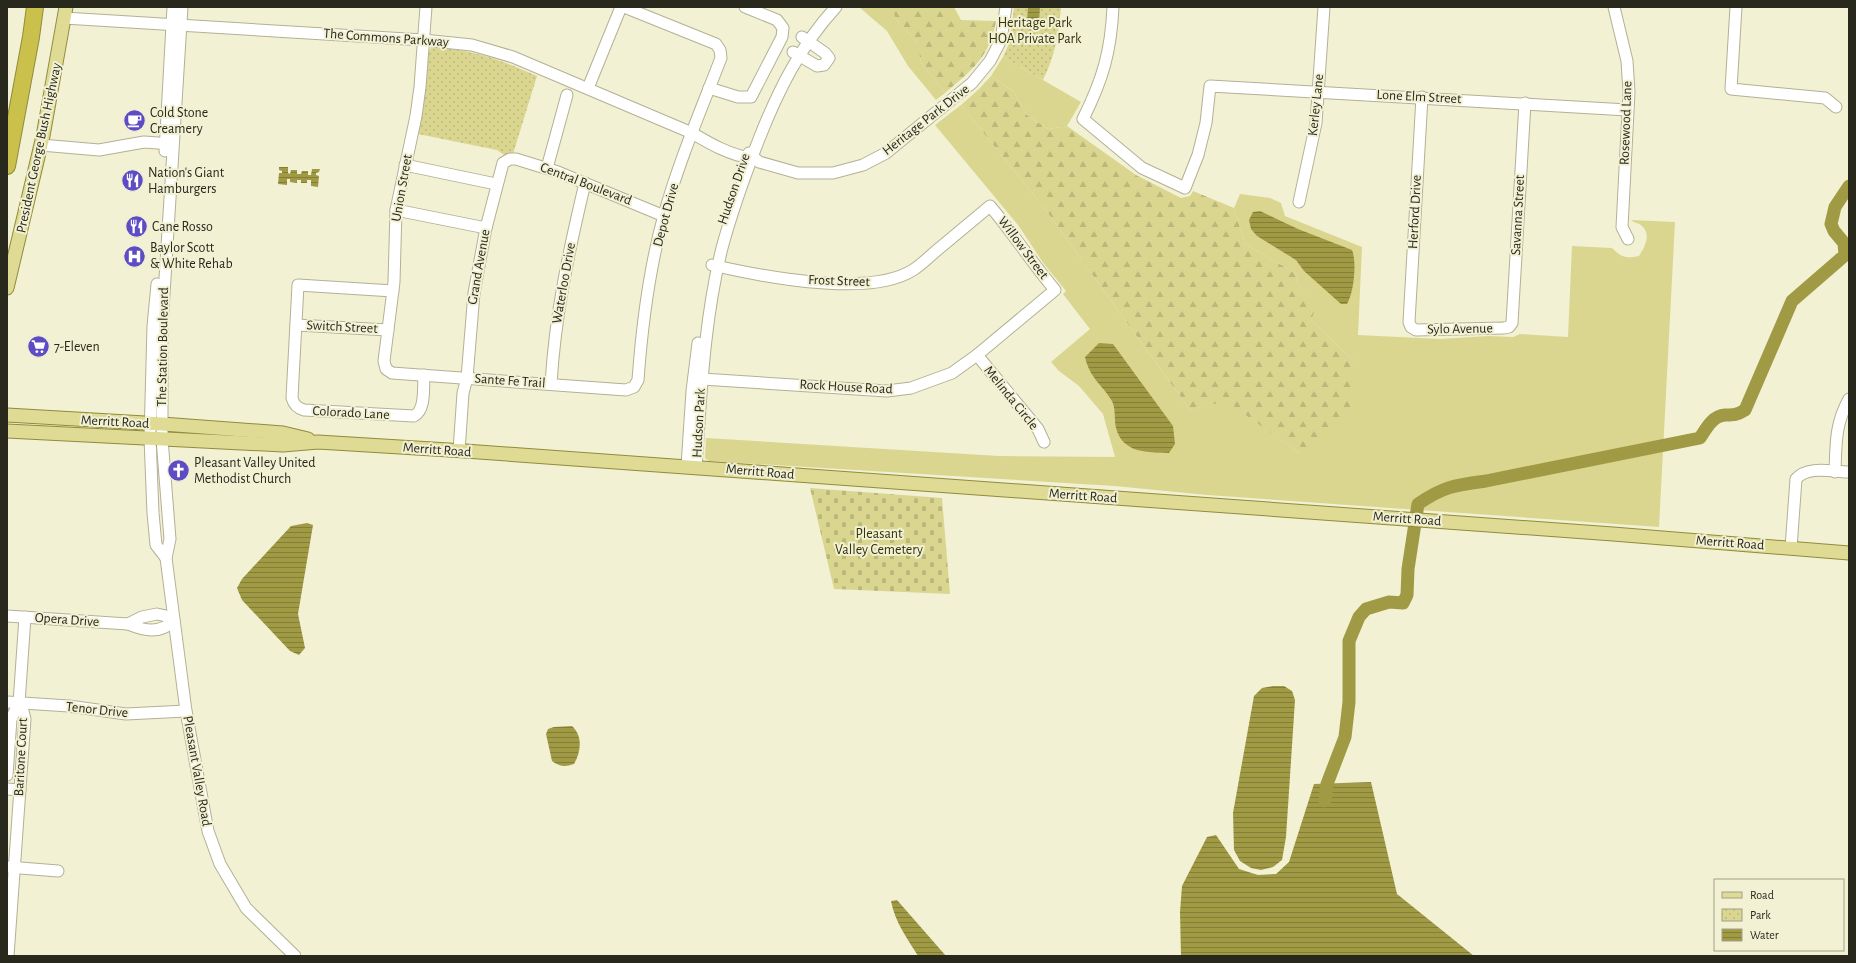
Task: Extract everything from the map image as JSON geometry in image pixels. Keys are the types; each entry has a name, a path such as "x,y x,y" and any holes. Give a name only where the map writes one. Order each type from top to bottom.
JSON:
{"highway":[{"path":"7,166 31,37 35,7"}],"main road":[{"name":"President George Bush Highway","path":"7,288 41,145 65,13"},
{"name":"Merritt Road","path":"7,415 283,433 318,442"},
{"name":"Merritt Road","path":"7,431 283,445 318,442 691,466 933,486 1424,520 1849,553"}],"street":[{"name":"The Station Boulevard","path":"173,7 177,26"},
{"name":"The Station Boulevard","path":"156,424 169,144 177,26 182,7"},
{"name":"Union Street","path":"386,369 384,360 393,291 396,210 416,116 426,7"},
{"path":"588,88 621,7"},
{"name":"Depot Drive","path":"624,7 716,44 720,50 721,58 692,133 664,216 643,320 638,380 634,387"},
{"path":"709,88 738,97 751,97 782,37 783,28 777,20 745,7"},
{"name":"Hudson Drive","path":"692,391 715,266 736,203 748,155 804,39 827,7"},
{"name":"Hudson Drive","path":"804,39 836,7"},
{"name":"Heritage Park Drive","path":"748,155 771,167 798,173 833,172 863,165 886,153 972,84 990,61 1001,40 1006,7"},
{"name":"Lone Elm Street","path":"1114,7 1109,56 1102,78 1083,119 1142,168 1184,188 1198,155 1206,123 1210,86 1628,110"},
{"name":"Kerley Lane","path":"1300,202 1316,123 1324,7"},
{"name":"Rosewood Lane","path":"1614,7 1627,61 1628,110 1622,226 1628,239"},
{"path":"1736,7 1731,89 1825,98 1836,107"},
{"name":"The Commons Parkway","path":"65,13 177,26 423,40 472,45 518,59 692,133 709,135 748,155"},
{"path":"796,54 818,66 824,65 829,58 825,53 804,39"},
{"path":"547,168 567,95"},
{"name":"Herford Drive","path":"1411,327 1409,322 1422,97"},
{"name":"Savanna Street","path":"1509,327 1512,323 1525,103"},
{"path":"41,145 100,150 144,142 169,144"},
{"name":"Central Boulevard","path":"506,160 516,159 547,168 664,216"},
{"name":"Grand Avenue","path":"462,451 469,393 467,378 473,300 486,228 500,167 506,160"},
{"path":"405,165 496,184"},
{"name":"Waterloo Drive","path":"552,384 556,322 562,284 585,183"},
{"name":"Frost Street","path":"715,266 768,277 835,283 865,284 888,280 912,271 990,206"},
{"name":"Willow Street","path":"990,206 1012,231 1032,262 1055,290"},
{"path":"396,210 486,228"},
{"name":"Hudson Drive","path":"702,379 715,266"},
{"name":"Colorado Lane","path":"393,291 298,285 292,398 293,403 300,409 414,416 418,414 422,406 424,375"},
{"name":"Rock House Road","path":"702,379 887,392 911,388 931,382 952,373 977,355 1055,290"},
{"name":"Switch Street","path":"296,325 388,330"},
{"name":"Sylo Avenue","path":"1411,327 1416,330 1509,327"},
{"name":"Melinda Circle","path":"977,355 1038,429 1044,442"},
{"name":"Sante Fe Trail","path":"386,369 392,373 626,390 634,387"},
{"name":"Hudson Park","path":"691,466 702,379"},
{"name":"Hudson Park","path":"691,466 692,391"},
{"path":"1835,472 1837,430 1840,418 1849,399"},
{"name":"Pleasant Valley Road","path":"156,424 153,513 156,545 166,558 186,711 208,832 220,864 246,908 295,956"},
{"path":"1791,548 1796,478 1799,475 1809,471 1849,472"},
{"name":"Opera Drive","path":"7,616 128,624 143,630 153,631 166,627 174,621 166,616 157,614 142,617 128,624"},
{"name":"Baritone Court","path":"7,775 11,718 19,703 25,617"},
{"name":"Tenor Drive","path":"7,702 82,708 126,714 155,714 186,711"},
{"name":"Baritone Court","path":"8,956 11,867 20,790 25,719 19,703"},
{"path":"7,789 20,790"},
{"path":"11,867 58,871"}],"green space":[{"path":"859,7 891,8 898,22 919,44 921,63 945,93 936,100 908,66 887,31"},
{"path":"890,7 954,7 961,20 996,21 993,34 984,54 963,78 945,93 921,63 918,43 898,22"},
{"name":"Heritage Park HOA Private Park","path":"1014,7 1061,7 1056,44 1051,62 1043,80 1003,57 1010,41"},
{"path":"431,48 459,50 486,56 537,76 513,154 504,155 497,150 418,134 428,52"},
{"path":"1003,57 1081,102 1067,126 1048,129 1027,115 1013,91 991,76"},
{"path":"991,76 1013,91 1027,115 1048,129 1067,126 1136,175 1181,198 1190,196 1193,191 1234,208 1245,244 1297,274 1298,285 1317,305 1311,320 1354,361 1351,409 1299,453 1226,401 1190,410 1045,209 961,105"},
{"path":"961,105 1045,209 1190,410 1226,400 1299,453 1354,361 1311,320 1316,305 1298,285 1297,274 1245,244 1234,208 1240,194 1270,198 1281,203 1285,216 1362,247 1358,335 1440,339 1488,336 1513,337 1520,334 1568,337 1572,246 1612,248 1624,256 1639,256 1647,237 1642,226 1631,220 1675,222 1659,527 1207,495 1115,486 709,461 705,458 706,438 999,456 1115,457 1103,414 1079,386 1059,371 1051,362 1090,329 1063,294 1066,291 1044,264 1018,225 935,125"},
{"name":"Pleasant Valley Cemetery","path":"810,488 942,498 950,594 834,589"}],"water":[{"path":"1028,7 1040,7 1039,23 1027,22"},
{"path":"279,167 288,167 288,173 290,174 291,170 297,170 297,174 301,174 302,171 308,171 308,175 311,175 312,169 320,169 319,172 316,173 316,175 319,176 318,187 311,186 311,180 307,180 307,183 301,183 301,180 297,180 297,183 290,182 290,179 287,179 287,185 278,184 279,173 282,173 282,171 279,170"},
{"path":"1260,211 1298,229 1352,250 1354,255 1354,277 1347,304 1341,304 1304,271 1296,260 1257,236 1251,229 1249,220 1253,212"},
{"path":"1099,343 1113,344 1173,426 1175,444 1169,453 1145,452 1137,450 1124,443 1119,436 1116,428 1112,401 1093,376 1087,365 1085,357"},
{"path":"307,523 313,525 298,614 305,648 299,655 290,651 242,600 237,588 242,579 291,526"},
{"path":"1284,686 1292,691 1295,700 1286,837 1282,860 1273,867 1261,870 1251,868 1240,861 1234,850 1233,813 1254,696 1262,688"},
{"path":"572,726 578,734 580,744 578,754 574,764 565,766 560,765 552,761 546,734 548,729 554,727"},
{"path":"1371,782 1397,894 1474,956 1181,956 1180,912 1182,886 1207,837 1216,835 1239,869 1258,875 1276,874 1289,862 1314,784"},
{"path":"897,900 946,956 918,956 895,916 891,901"}],"waterway":[{"path":"1325,801 1327,784 1345,737 1349,702 1349,641 1359,617 1366,609 1389,602 1403,603 1407,595 1408,569 1418,504 1435,493 1458,485 1486,481 1700,438 1716,418 1740,413 1745,410 1792,301 1845,255 1844,243 1834,231 1831,224 1835,207 1849,186"}],"place":[{"name":"Cold Stone Creamery","path":"135,121"},
{"name":"Nation's Giant Hamburgers","path":"132,181"},
{"name":"Cane Rosso","path":"136,227"},
{"name":"Baylor Scott & White Rehab","path":"134,256"},
{"name":"7-Eleven","path":"38,347"},
{"name":"Pleasant Valley United Methodist Church","path":"178,471"}]}
